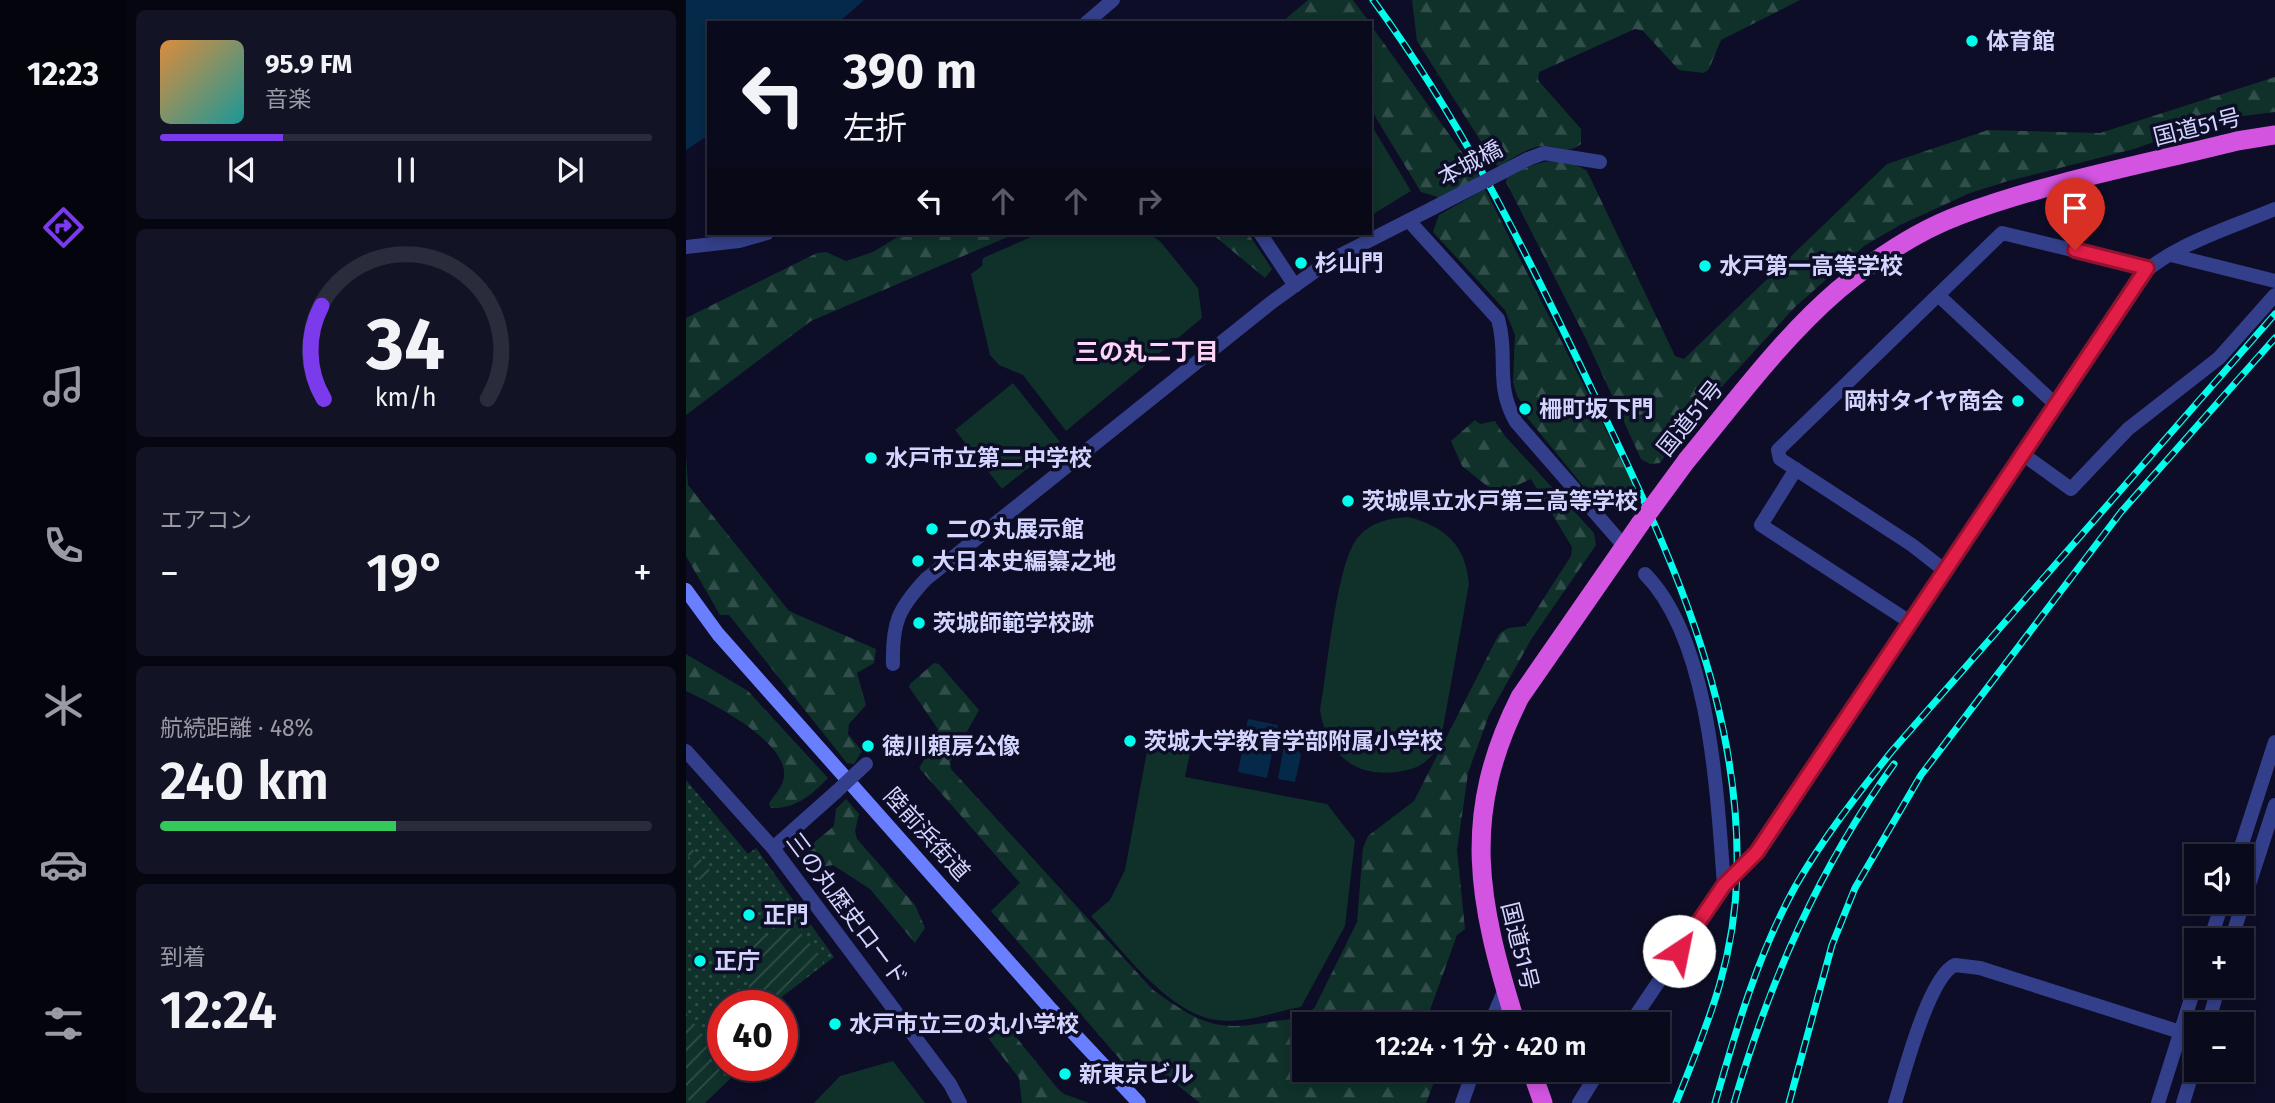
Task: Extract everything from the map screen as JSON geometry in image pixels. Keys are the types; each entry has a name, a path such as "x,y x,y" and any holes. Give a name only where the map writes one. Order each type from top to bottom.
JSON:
{"highway":[{"name":"国道51号","path":"1512,1012 1490,936 1480,878 1479,854 1489,778 1506,725 1520,697 1624,546 1687,460 1760,371 1838,290 1917,236 1958,215 2237,141 2275,135"},
{"path":"1536,1082 1543,1103"}],"main road":[{"name":"陸前浜街道","path":"686,590 718,634 1048,1006 1139,1103"}],"street":[{"path":"1088,21 1113,0"},
{"name":"本城橋","path":"893,664 892,633 897,618 908,599 926,579 1329,261 1544,153 1600,162"},
{"path":"1638,1012 1724,885 1757,852 2054,403 2147,268 2275,209"},
{"path":"1410,222 1483,299 1498,319 1503,335 1505,403 1558,473 1624,546"},
{"path":"1944,570 1912,545 1780,459 1778,450 2002,233 2147,268"},
{"path":"686,247 740,242 761,235"},
{"path":"1261,235 1295,286"},
{"path":"2171,255 2275,281"},
{"path":"1938,295 2054,403"},
{"path":"2021,453 2071,489 2128,429 2219,358 2275,295"},
{"path":"1796,470 1761,525 1910,622"},
{"path":"1645,574 1680,629 1707,713 1715,772 1724,885"},
{"path":"2242,844 2275,742"},
{"name":"三の丸歴史ロード","path":"686,751 773,848 950,1084 960,1103"},
{"path":"773,848 867,762"},
{"path":"2235,928 2275,805"},
{"path":"1895,1103 1921,1023 1941,976 1955,965 1980,968 2184,1032"},
{"path":"1495,1012 1505,989"},
{"path":"2158,1103 2191,998"},
{"path":"1462,1103 1469,1082"},
{"path":"1579,1103 1592,1082"},
{"path":"2183,1103 2190,1082"}],"green space":[{"path":"1308,0 1353,0 1369,21 1283,21"},
{"path":"1412,0 1800,0 1721,40 1709,69 1704,73 1679,70 1643,31 1635,29 1539,72 1538,80 1581,129 1581,144 1572,149 1537,147 1500,166 1496,165 1417,41"},
{"path":"1372,27 1479,176 1441,198 1421,192 1372,111"},
{"path":"2275,77 2275,112 2219,119 2134,149 1970,193 1900,225 1864,246 1795,307 1695,416 1660,463 1650,464 1641,459 1586,339 1506,182 1507,178 1516,173 1546,162 1566,162 1587,171 1675,356 1684,359 1887,164 1988,130 2100,133"},
{"path":"1372,126 1411,191 1372,215"},
{"path":"1485,189 1635,488 1635,496 1628,508 1588,492 1526,416 1527,410 1517,396 1513,382 1515,335 1505,310 1433,232 1439,215"},
{"path":"901,235 1012,235 811,321 686,415 686,318 817,253 826,252 846,261 873,252"},
{"path":"1035,235 1150,235 1160,241 1198,288 1202,318 1066,431 1023,375 999,365 990,355 971,274 982,266 983,258"},
{"path":"1213,235 1249,235 1272,269 1265,278"},
{"path":"1013,383 1060,442 1002,489 955,430"},
{"path":"1475,420 1480,424 1495,421 1504,435 1594,533 1596,545 1532,638 1489,715 1468,773 1457,850 1465,929 1457,935 1429,1012 1309,1012 1315,1007 1357,922 1363,848 1368,836 1414,801 1499,634 1508,628 1526,626 1571,556 1572,547 1531,479 1497,494 1462,466 1451,441"},
{"path":"686,456 688,485 789,611 876,649 874,663 857,673 866,705 849,724 848,734 862,751 854,764 847,763 729,615 720,615 686,556"},
{"path":"1409,517 1433,526 1451,540 1463,558 1469,584 1440,744 1427,760 1417,767 1380,773 1355,766 1344,759 1329,739 1320,711 1333,621 1349,554 1356,540 1373,525"},
{"path":"686,654 748,691 828,778 802,800 788,806 771,808 769,804 784,776 782,763 762,737 746,725 686,691"},
{"path":"934,663 939,664 979,710 950,762 951,769 1153,990 1196,1017 1222,1025 1237,1026 1291,1019 1292,1082 1434,1082 1426,1103 1200,1103 1157,1069 1125,1065 991,911 1020,883 919,768 935,742 938,729 909,687 910,684"},
{"path":"1148,746 1190,753 1185,777 1327,804 1355,840 1345,926 1301,1007 1227,1021 1198,1015 1181,1006 1147,978 1091,916 1110,900 1125,870"},
{"path":"686,780 748,854 756,848 834,957 791,990 707,990 707,1081 728,1081 705,1103 686,1103"},
{"path":"846,799 859,814 855,831 857,839 915,905 925,928 915,943 870,889 833,865 807,870 804,866 810,846 834,826 836,809"},
{"path":"690,846 716,878 708,886 701,883 686,850"},
{"path":"789,919 823,959 823,963 786,990 751,990 746,972 748,951 758,933 767,936"},
{"path":"686,1013 707,1040 707,1081 723,1081 701,1103 691,1103 686,1097"},
{"path":"997,1019 1003,1021 1058,1089 1089,1103 1022,1103 1019,1078 985,1034"},
{"path":"893,1061 925,1103 814,1103 840,1076"}],"water":[{"path":"686,0 864,0 840,21 707,21 707,136 686,150"},
{"path":"1248,719 1278,725 1267,778 1238,772"},
{"path":"1284,745 1296,747 1301,755 1295,782 1278,779"}],"railway":[{"path":"1373,0 1460,134 1536,275 1640,491 1690,614 1710,676 1725,740 1735,805 1735,904 1718,991 1676,1103"},
{"path":"1715,1103 1740,1020 1770,939 1795,887 1853,800 1892,751 2275,314"},
{"path":"1789,1103 1832,945 1855,888 1921,775 2121,512 2275,338"},
{"path":"1734,1103 1764,1013 1799,926 1842,844 1894,764"}],"place":[{"name":"体育館","path":"1972,41"},
{"name":"杉山門","path":"1301,263"},
{"name":"水戸第一高等学校","path":"1705,266"},
{"name":"岡村タイヤ商会","path":"2018,401"},
{"name":"柵町坂下門","path":"1525,409"},
{"name":"水戸市立第二中学校","path":"871,458"},
{"name":"茨城県立水戸第三高等学校","path":"1348,501"},
{"name":"二の丸展示館","path":"932,529"},
{"name":"大日本史編纂之地","path":"918,561"},
{"name":"茨城師範学校跡","path":"919,623"},
{"name":"茨城大学教育学部附属小学校","path":"1130,741"},
{"name":"徳川頼房公像","path":"868,746"},
{"name":"正門","path":"749,915"},
{"name":"正庁","path":"700,961"},
{"name":"水戸市立三の丸小学校","path":"835,1024"},
{"name":"新東京ビル","path":"1065,1074"}],"district":[{"name":"三の丸二丁目","path":"1147,352"}],"route":[{"path":"1679,951 1724,885 1757,852 2147,268 2075,250"}]}
